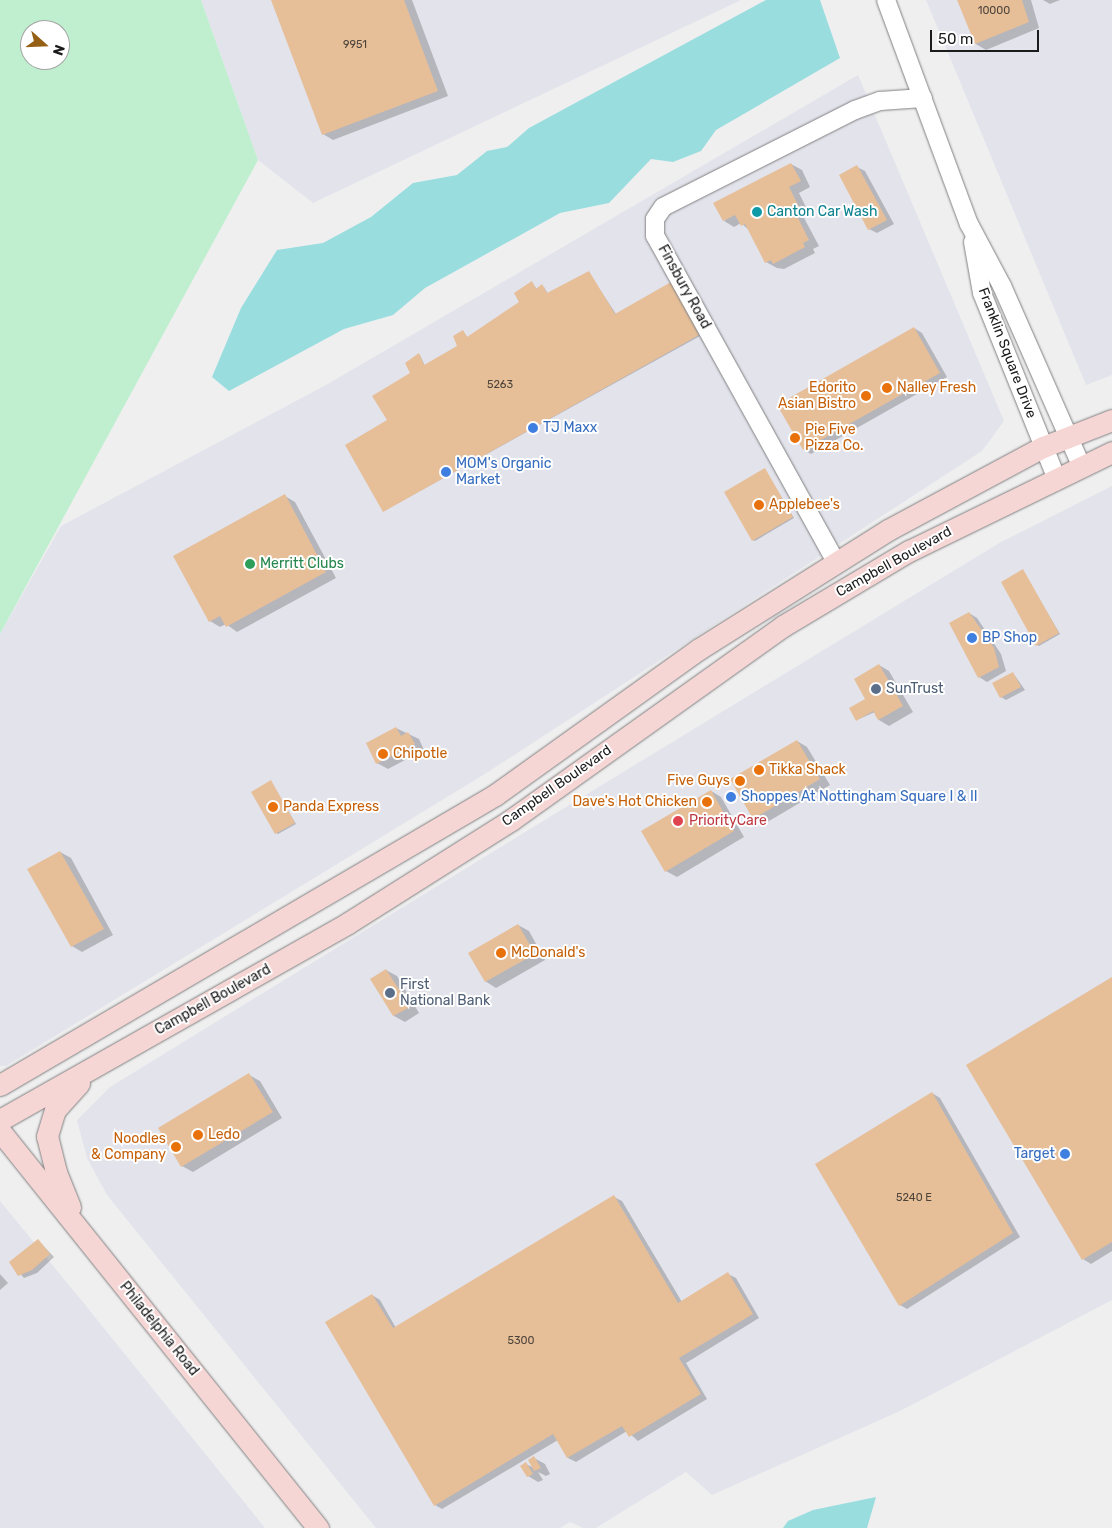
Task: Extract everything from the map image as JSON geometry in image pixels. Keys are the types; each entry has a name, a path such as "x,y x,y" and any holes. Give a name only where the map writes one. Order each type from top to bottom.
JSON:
{"main road":[{"name":"Campbell Boulevard","path":"0,1085 495,795 699,649 888,530 1043,447 1112,420"},
{"name":"Campbell Boulevard","path":"0,1120 348,923 497,828 783,626 909,551 1056,477 1112,452"},
{"path":"79,1228 56,1172 47,1136 55,1110 62,1099 105,1060"},
{"name":"Philadelphia Road","path":"0,1131 318,1528"}],"street":[{"name":"Franklin Square Drive","path":"886,0 969,224 1002,286 1067,437 1081,465"},
{"name":"Finsbury Road","path":"836,562 656,236 655,219 663,207 855,110 880,101 923,98"},
{"name":"Franklin Square Drive","path":"969,224 982,293 1056,477"}],"shaded area":[{"path":"201,0 741,0 313,203 258,160"},
{"path":"926,0 1112,0 1112,375 1086,385"},
{"path":"858,75 1004,421 982,451 488,772 6,1066 0,1066 0,634 61,526 326,385"},
{"path":"1112,486 1112,1300 900,1411 712,1495 686,1472 596,1528 583,1528 570,1522 560,1528 376,1528 107,1195 87,1158 77,1120 110,1087 574,802 1001,542"},
{"path":"0,1201 82,1301 265,1528 0,1528"}],"green space":[{"path":"0,0 201,0 258,160 0,634"}],"water":[{"path":"766,0 820,0 840,58 716,130 701,151 673,162 651,159 609,203 560,213 425,288 393,315 344,329 229,391 212,377 241,308 277,250 323,243 371,217 413,183 457,175 487,151 507,147 529,128"},
{"path":"876,1497 867,1528 783,1528 788,1521 813,1510"}],"building":[{"path":"271,0 404,0 438,91 322,135"},
{"path":"957,0 1022,0 1029,22 975,44"},
{"name":"Canton Car Wash","path":"791,163 801,181 789,187 799,207 794,210 809,240 803,243 805,247 773,264 771,260 765,263 745,224 741,226 735,215 723,221 713,203"},
{"path":"857,165 887,220 868,230 839,175"},
{"path":"589,271 615,314 671,282 699,335 383,512 345,445 387,420 372,396 410,373 405,363 419,353 424,365 457,346 453,336 463,330 467,337 519,302 514,293 532,281 536,289 542,284 547,293"},
{"path":"914,327 940,373 803,450 777,405"},
{"name":"Applebee's","path":"765,468 793,517 752,541 724,492"},
{"name":"Merritt Clubs","path":"285,494 326,572 226,627 220,616 209,622 173,556"},
{"path":"1023,569 1059,633 1036,646 1001,582"},
{"name":"BP Shop","path":"969,612 994,648 999,667 978,678 949,623"},
{"name":"SunTrust","path":"879,664 903,706 878,720 873,711 856,721 849,708 865,699 854,679"},
{"path":"1013,672 1021,687 1000,698 992,683"},
{"name":"Chipotle","path":"396,727 401,736 408,732 415,744 376,764 366,743"},
{"path":"797,740 820,779 753,819 730,779"},
{"name":"Panda Express","path":"271,780 295,823 275,834 251,792"},
{"path":"711,790 734,831 665,872 641,831"},
{"path":"60,851 104,929 71,947 27,869"},
{"name":"McDonald's","path":"518,924 535,954 485,982 468,953"},
{"name":"First National Bank","path":"386,969 410,1007 393,1016 370,979"},
{"name":"Target","path":"1112,977 1112,1242 1082,1260 966,1065"},
{"path":"249,1073 273,1112 181,1167 158,1128"},
{"path":"932,1092 1013,1233 899,1306 815,1164"},
{"path":"614,1195 678,1303 728,1272 753,1314 679,1358 701,1394 629,1437 622,1426 567,1458 553,1434 434,1506 325,1322 372,1294 393,1328"},
{"path":"38,1239 50,1254 32,1270 18,1276 9,1262"},
{"path":"534,1456 541,1468 534,1471 528,1460"},
{"path":"526,1462 533,1474 527,1477 520,1466"}],"place":[{"name":"Canton Car Wash","path":"757,212"},
{"name":"Nalley Fresh","path":"887,388"},
{"name":"Edorito Asian Bistro","path":"866,396"},
{"name":"TJ Maxx","path":"533,428"},
{"name":"Pie Five Pizza Co.","path":"795,438"},
{"name":"MOM's Organic Market","path":"446,472"},
{"name":"Applebee's","path":"759,505"},
{"name":"Merritt Clubs","path":"250,564"},
{"name":"BP Shop","path":"972,638"},
{"name":"SunTrust","path":"876,689"},
{"name":"Chipotle","path":"383,754"},
{"name":"Tikka Shack","path":"759,770"},
{"name":"Five Guys","path":"740,781"},
{"name":"Shoppes At Nottingham Square I & II","path":"731,797"},
{"name":"Dave's Hot Chicken","path":"707,802"},
{"name":"Panda Express","path":"273,807"},
{"name":"PriorityCare","path":"678,821"},
{"name":"McDonald's","path":"501,953"},
{"name":"First National Bank","path":"390,993"},
{"name":"Ledo","path":"198,1135"},
{"name":"Noodles & Company","path":"176,1147"},
{"name":"Target","path":"1065,1154"}]}
